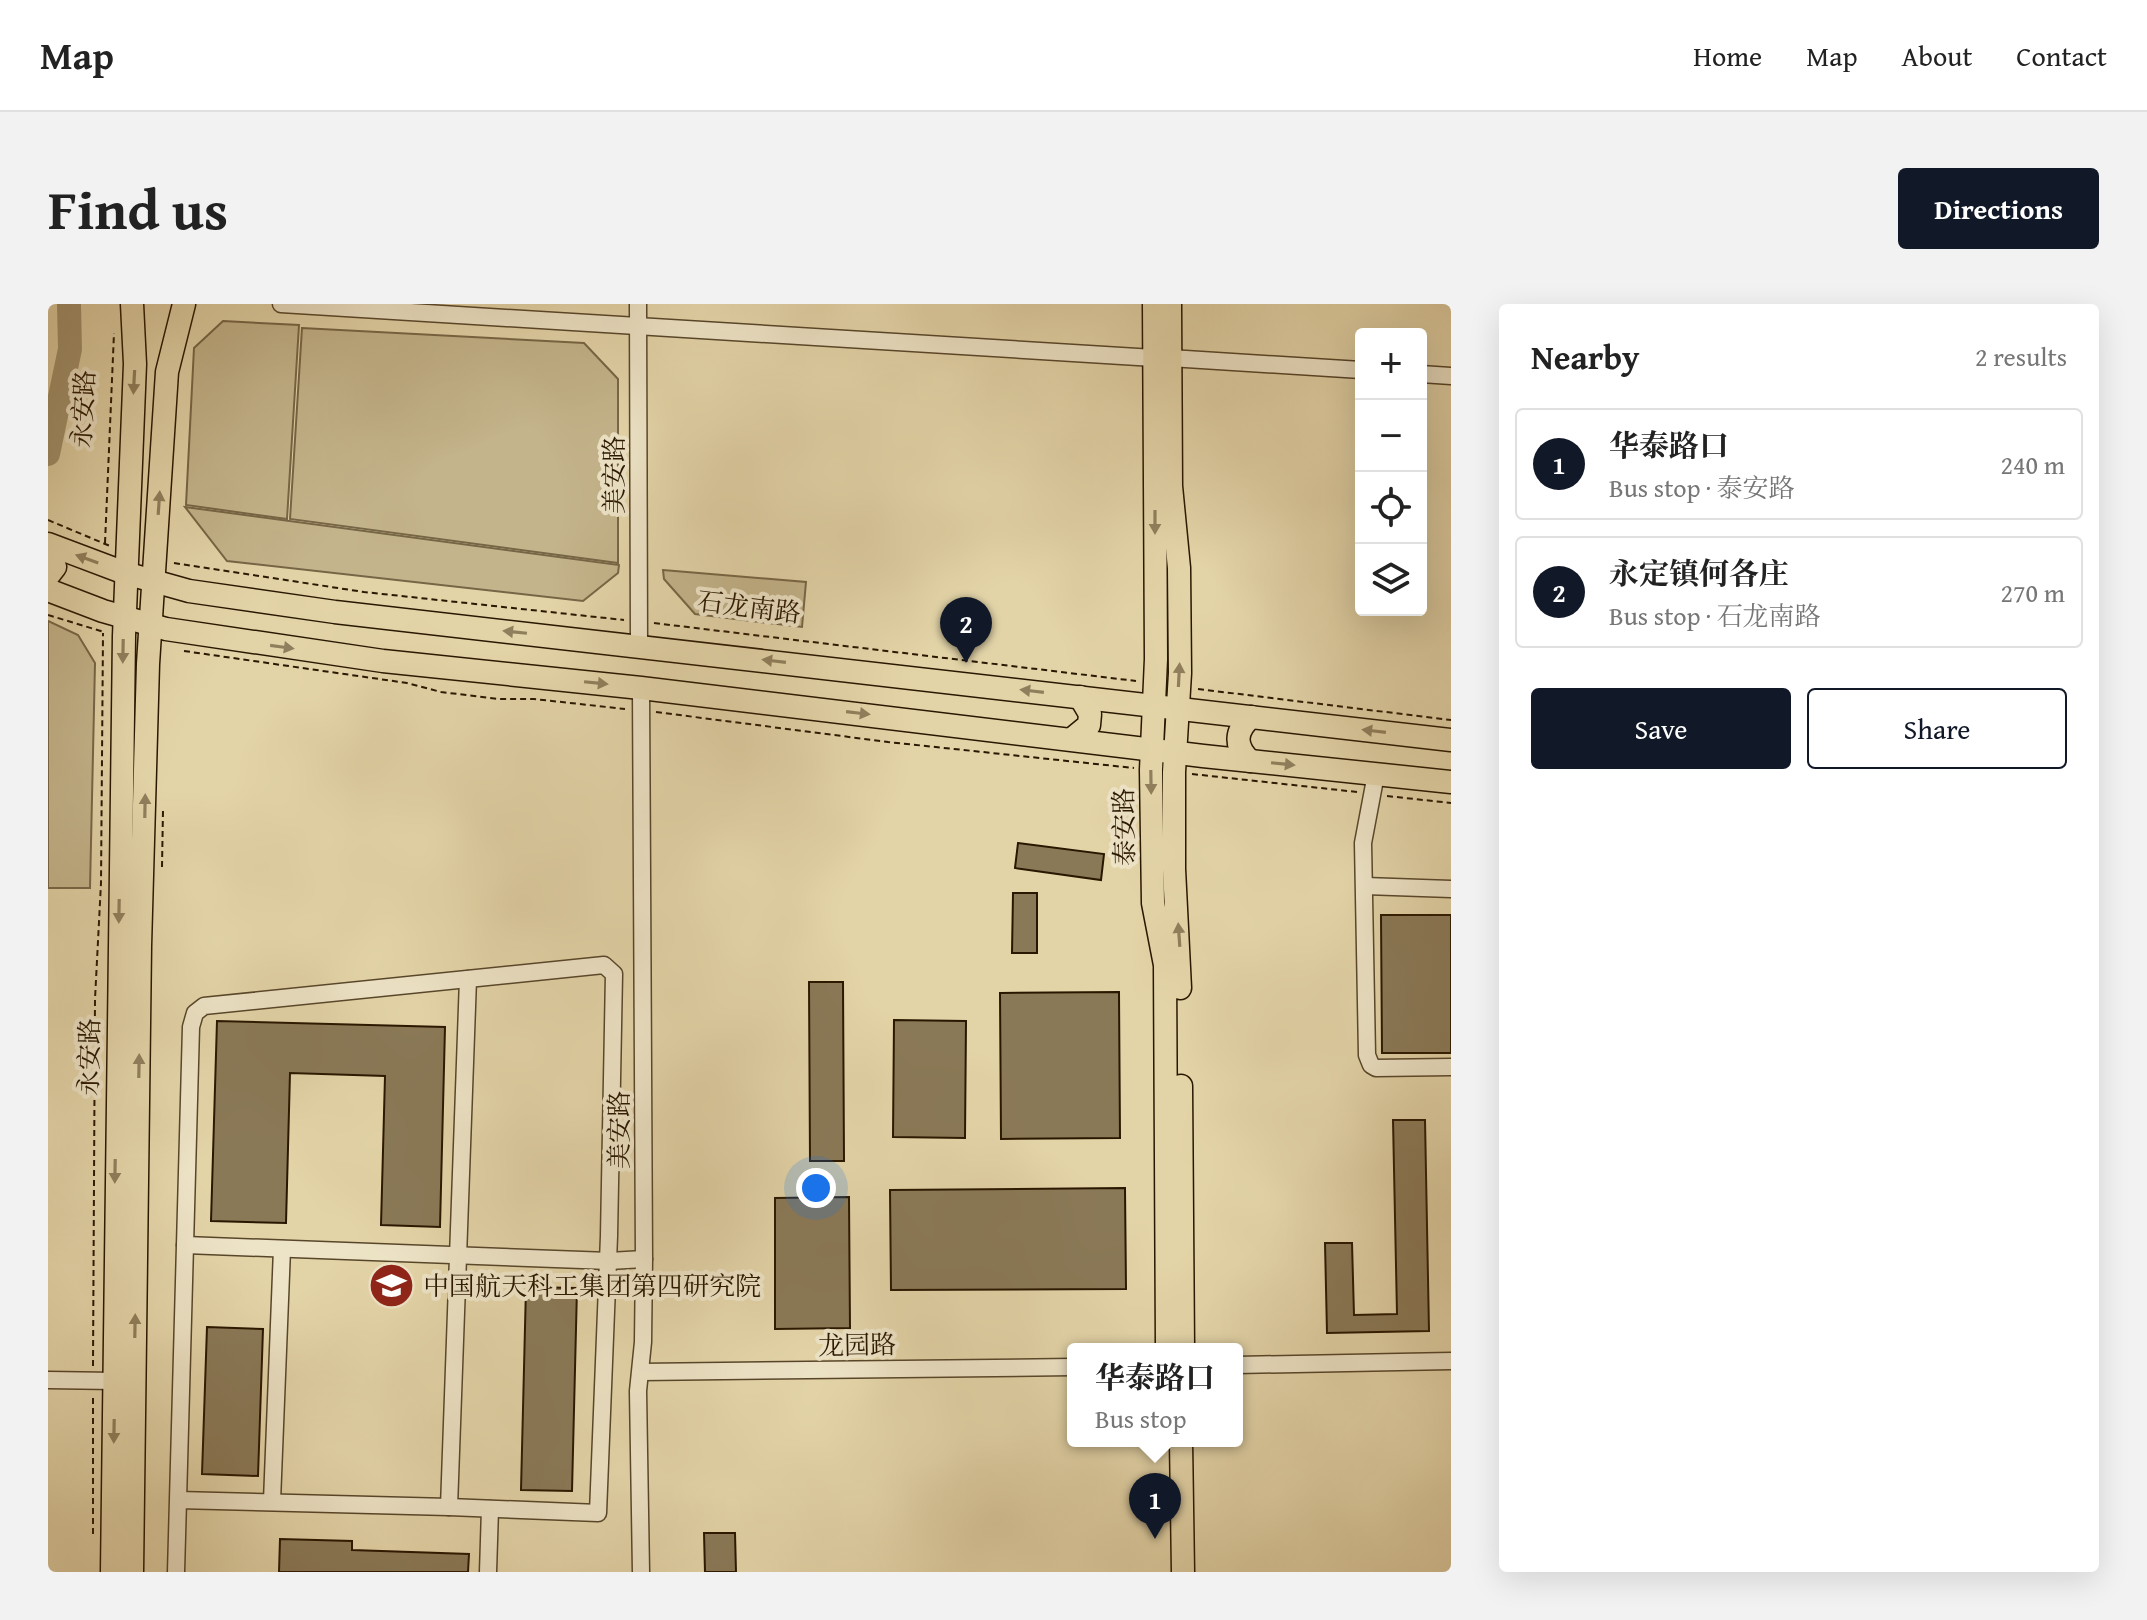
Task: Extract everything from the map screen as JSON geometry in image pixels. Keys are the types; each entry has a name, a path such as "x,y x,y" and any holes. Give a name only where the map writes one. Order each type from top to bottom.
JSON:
{"main road":[{"name":"永安路","path":"112,1572 104,1381 115,558 135,364 132,304"},
{"name":"永安路","path":"132,1572 140,962 150,633 167,372 184,304"},
{"name":"泰安路","path":"1154,304 1162,358 1179,568 1174,869 1180,948 1183,1343"},
{"name":"泰安路","path":"1167,1343 1165,965 1153,903 1151,759 1162,358 1170,304"},
{"name":"石龙南路","path":"51,538 154,570 189,591 237,598 1153,706 1177,697 1251,717 1451,740"},
{"path":"48,576 55,567 51,538"},
{"path":"48,590 114,624 150,633 229,638 641,699 1072,739 1174,762 1250,761 1374,784 1451,782"},
{"path":"229,638 219,618 220,611 237,598"},
{"path":"1072,739 1089,725 1090,714 1080,697"},
{"path":"1250,761 1237,743 1238,733 1251,717"},
{"path":"1168,1447 1170,1572"},
{"path":"1181,1447 1183,1572"}],"street":[{"path":"281,304 1355,370"},
{"name":"美安路","path":"638,304 639,645"},
{"path":"1427,374 1451,376"},
{"name":"美安路","path":"641,699 644,1259 638,1391 641,1572"},
{"path":"1374,784 1363,843 1367,1055 1371,1065 1376,1068 1451,1067"},
{"path":"1365,886 1451,889"},
{"path":"176,1572 191,1027 195,1013 204,1006 604,965 614,974 609,1261 598,1513 178,1500"},
{"path":"449,1507 468,979"},
{"path":"185,1245 609,1261 644,1259"},
{"path":"272,1501 282,1249"},
{"path":"1243,1365 1451,1361"},
{"name":"龙园路","path":"641,1372 1067,1367"},
{"path":"48,1380 104,1381"},
{"path":"488,1572 490,1509"}],"path":[{"name":"永安路","path":"115,327 115,558"},
{"path":"48,520 51,538 115,558"},
{"name":"石龙南路","path":"154,570 638,622 1155,683"},
{"path":"48,615 114,624"},
{"name":"永安路","path":"93,1540 104,1381 95,999 114,624"},
{"path":"150,633 190,652 407,683 441,692 641,699 873,740 1151,759"},
{"path":"1177,697 1451,720"},
{"path":"1174,762 1374,784 1451,803"}],"shaded area":[{"path":"223,321 299,325 287,519 186,505 194,348"},
{"path":"302,328 584,343 618,379 618,563 290,519"},
{"path":"185,507 619,565 618,573 583,601 227,561"},
{"path":"663,570 806,582 802,627 695,614 664,579"},
{"path":"48,621 78,635 95,663 90,888 48,888"}],"building":[{"path":"1018,843 1104,854 1101,880 1015,868"},
{"path":"1013,893 1037,893 1037,953 1012,953"},
{"path":"1381,915 1451,915 1451,1053 1382,1053"},
{"path":"809,982 843,982 844,1161 810,1161"},
{"path":"1119,992 1120,1138 1001,1139 1000,993"},
{"path":"894,1020 966,1021 965,1138 893,1137"},
{"path":"217,1021 445,1027 440,1227 381,1225 385,1076 290,1073 286,1223 211,1221"},
{"path":"1393,1120 1425,1120 1429,1331 1327,1333 1325,1243 1352,1243 1354,1315 1397,1314"},
{"path":"1125,1188 1126,1289 891,1290 890,1190"},
{"path":"849,1197 850,1328 775,1329 775,1198"},
{"path":"526,1287 577,1288 572,1491 521,1490"},
{"path":"207,1327 263,1329 258,1476 202,1474"},
{"path":"704,1533 735,1533 736,1572 705,1572"},
{"path":"280,1539 352,1541 352,1550 469,1554 468,1572 279,1572"}],"waterway":[{"path":"48,454 70,349 69,304"}],"place":[{"name":"永定镇何各庄","path":"966,663"},
{"name":"中国航天科工集团第四研究院","path":"392,1286"},
{"name":"华泰路口","path":"1155,1539"}]}
